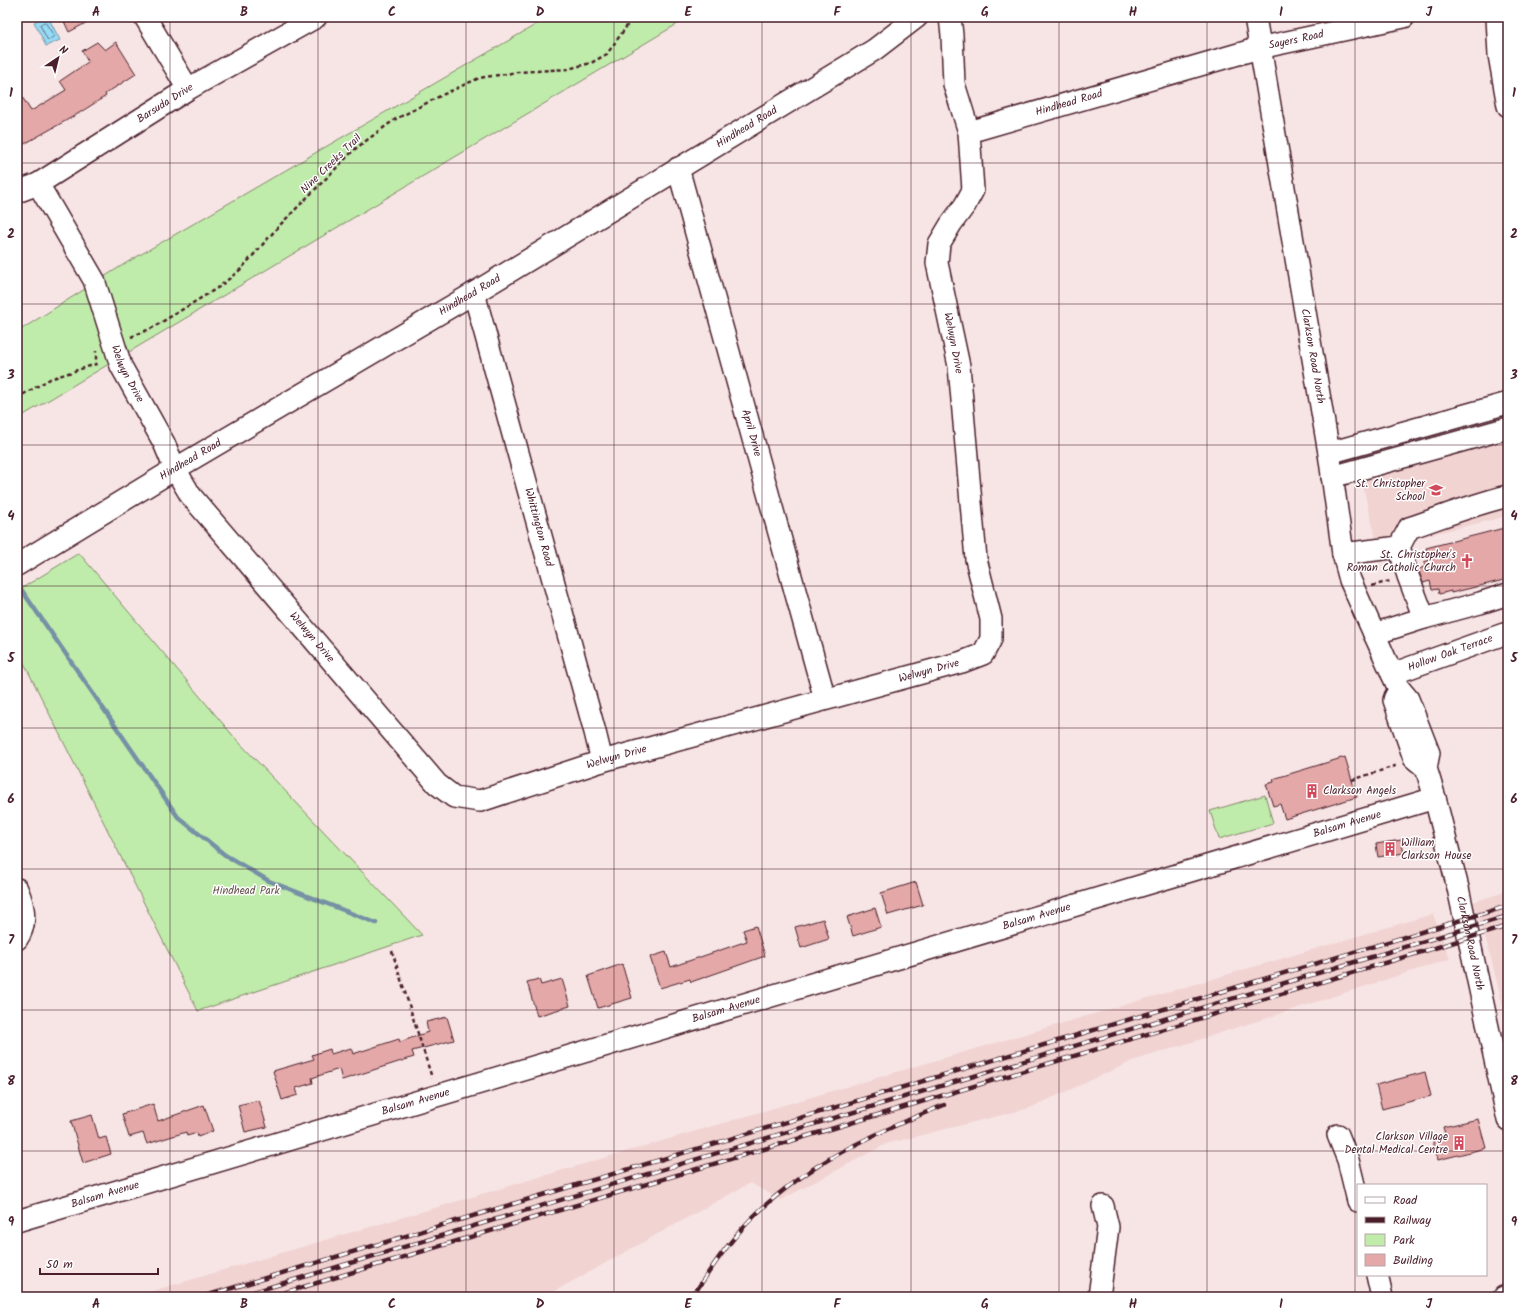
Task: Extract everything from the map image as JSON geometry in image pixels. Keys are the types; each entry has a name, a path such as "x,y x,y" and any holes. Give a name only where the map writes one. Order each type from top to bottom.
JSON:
{"street":[{"path":"145,17 188,89"},
{"name":"Barsuda Drive","path":"17,192 38,184 188,89 316,17"},
{"name":"Hindhead Road","path":"17,565 175,469 474,293 874,50 917,17"},
{"path":"950,17 954,84 969,132"},
{"name":"Clarkson Road North","path":"1255,17 1259,48 1284,185 1329,454 1344,554 1350,580 1395,681 1394,700 1414,758 1426,768 1436,798 1458,888 1508,1116"},
{"name":"Sayers Road","path":"1259,48 1404,17"},
{"path":"1497,17 1499,55 1507,103"},
{"name":"Hindhead Road","path":"969,132 1259,48"},
{"name":"Welwyn Drive","path":"38,184 94,280 121,366 164,443 175,469 191,496 437,784 454,797 480,801 602,762 962,662 983,654 991,639 991,619 976,559 959,366 937,263 939,244 965,205 973,190 969,132"},
{"name":"April Drive","path":"678,168 825,699"},
{"name":"Whittington Road","path":"474,293 602,762"},
{"path":"1329,454 1508,403"},
{"path":"1332,477 1508,428"},
{"path":"1424,618 1399,547 1409,528 1480,502 1508,496"},
{"path":"1344,554 1399,547"},
{"path":"1374,634 1508,594"},
{"name":"Hollow Oak Terrace","path":"1395,681 1504,634 1508,635"},
{"name":"Balsam Avenue","path":"17,1221 1436,798"},
{"path":"17,889 24,906 24,921 17,939"},
{"path":"1338,1135 1348,1160 1357,1197"},
{"path":"1099,1297 1108,1227 1103,1206"},
{"path":"1377,1276 1382,1297"},
{"path":"1504,1297 1508,1296"}],"path":[{"name":"Nine Creeks Trail","path":"130,337 159,324 219,287 241,269 279,226 355,149 394,120 479,78 518,72 568,69 590,63 607,54 633,17"},
{"path":"17,398 50,379 96,364 96,349"},
{"path":"1355,591 1408,576"},
{"path":"1352,780 1401,764"},
{"path":"392,951 438,1095"}],"shaded area":[{"name":"St. Christopher School","path":"1508,421 1508,516 1378,547 1357,463"},
{"path":"1508,891 1508,1026 1487,943 1473,902"},
{"path":"1433,914 1450,959 1133,1061 1030,1108 886,1144 781,1200 750,1183 544,1297 132,1297"}],"green space":[{"path":"549,17 689,17 17,419 17,332 126,263"},
{"name":"Hindhead Park","path":"79,553 235,738 422,935 198,1011 17,649 17,591"},
{"path":"1265,795 1273,823 1219,839 1210,811"}],"water":[{"path":"48,17 60,40 46,46 34,22"}],"building":[{"path":"62,17 97,17 69,32"},
{"path":"97,42 105,50 116,42 136,74 105,94 106,96 76,115 17,148 17,89 31,111 66,90 60,81 88,62 82,51"},
{"name":"St. Christopher's Roman Catholic Church","path":"1508,527 1508,579 1451,593 1451,591 1439,594 1438,589 1432,590 1430,581 1423,583 1418,569 1425,567 1424,562 1430,560 1426,548"},
{"name":"Clarkson Angels","path":"1345,757 1357,797 1285,819 1280,804 1273,806 1266,784 1274,782 1273,779"},
{"name":"William Clarkson House","path":"1401,840 1404,853 1378,857 1376,844"},
{"path":"916,882 923,905 888,915 881,893"},
{"path":"875,908 881,927 853,936 847,917"},
{"path":"823,919 829,939 801,948 795,927"},
{"path":"756,926 765,956 691,982 690,979 660,988 650,957 666,952 671,967 747,941 743,930"},
{"path":"622,964 632,998 598,1008 588,976"},
{"path":"539,979 541,985 562,979 570,1006 537,1016 527,982"},
{"path":"447,1017 454,1040 412,1051 414,1057 342,1080 339,1069 312,1078 313,1083 296,1088 298,1095 282,1100 273,1071 314,1059 312,1055 330,1049 331,1054 351,1048 353,1054 399,1039 400,1042 428,1032 426,1022"},
{"path":"1425,1072 1431,1096 1382,1109 1376,1085"},
{"path":"259,1100 267,1127 245,1132 238,1105"},
{"path":"153,1104 158,1121 204,1105 213,1131 198,1137 197,1133 187,1136 186,1132 147,1144 143,1133 129,1137 122,1114"},
{"path":"92,1115 99,1139 106,1137 111,1154 83,1163 71,1121"},
{"name":"Clarkson Village Dental Medical Centre","path":"1478,1119 1486,1148 1438,1160 1432,1137 1445,1134 1443,1127"}],"waterway":[{"path":"17,581 21,589 178,817 225,855 269,881 376,923"}],"railway":[{"path":"202,1297 1508,906"},
{"path":"237,1297 1508,916"},
{"path":"270,1297 1508,926"},
{"path":"692,1297 735,1236 752,1218 795,1181 818,1166 867,1139 944,1105"}],"place":[{"name":"St. Christopher School","path":"1436,490"},
{"name":"St. Christopher's Roman Catholic Church","path":"1467,561"},
{"name":"Clarkson Angels","path":"1312,791"},
{"name":"William Clarkson House","path":"1390,849"},
{"name":"Clarkson Village Dental Medical Centre","path":"1459,1143"}]}
